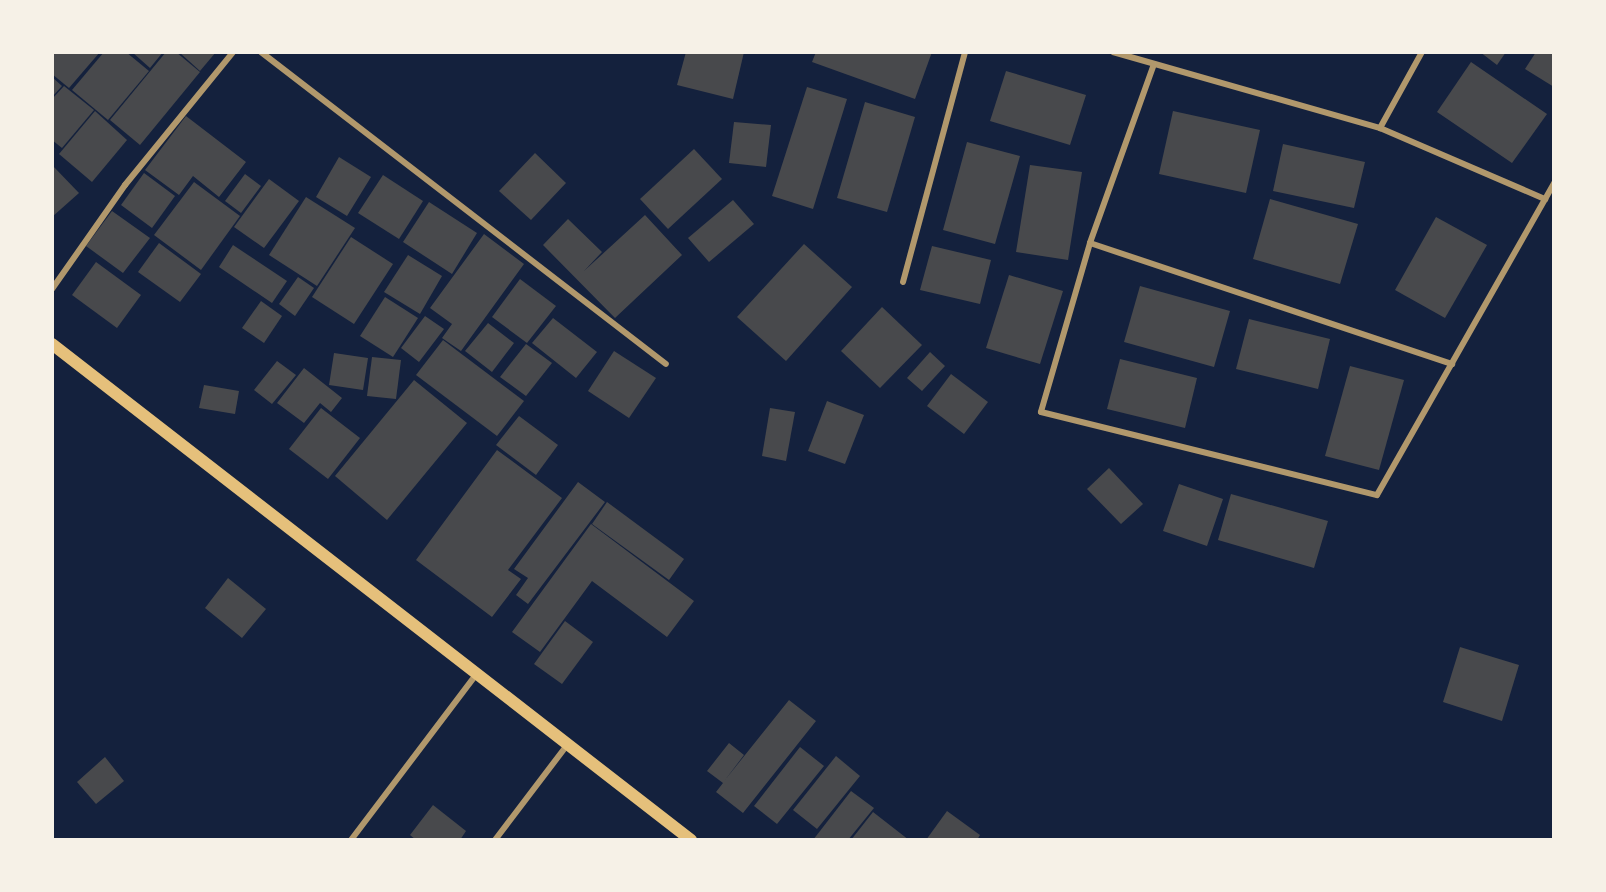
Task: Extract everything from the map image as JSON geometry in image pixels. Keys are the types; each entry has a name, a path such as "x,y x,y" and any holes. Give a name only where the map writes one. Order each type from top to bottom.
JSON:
{"main road":[{"path":"52,344 691,840"}],"street":[{"path":"52,290 124,185 233,52"},
{"path":"261,52 666,364"},
{"path":"903,282 965,52"},
{"path":"1113,52 1380,128 1545,199"},
{"path":"1380,128 1422,52"},
{"path":"1154,64 1090,243 1041,412 1377,495 1554,183"},
{"path":"1090,243 1452,364"},
{"path":"351,840 476,675"},
{"path":"495,840 567,745"}],"building":[{"path":"52,52 100,52 69,88 52,74"},
{"path":"104,52 126,52 149,71 108,120 72,90"},
{"path":"132,52 163,52 150,68"},
{"path":"166,52 176,52 200,72 140,145 110,120"},
{"path":"179,52 216,52 200,71"},
{"path":"686,52 744,52 733,99 677,85"},
{"path":"816,52 932,52 915,99 812,62"},
{"path":"1480,52 1506,52 1497,65"},
{"path":"1536,52 1554,52 1554,87 1525,69"},
{"path":"1471,62 1547,114 1512,163 1437,112"},
{"path":"1006,71 1086,95 1070,145 990,121"},
{"path":"52,77 62,86 52,97"},
{"path":"64,86 94,110 62,148 52,140 52,99"},
{"path":"807,87 847,99 813,209 772,196"},
{"path":"865,102 915,117 887,212 837,198"},
{"path":"95,111 127,140 92,182 59,154"},
{"path":"1173,111 1260,130 1246,193 1159,174"},
{"path":"186,116 246,162 219,197 193,176 179,195 145,170"},
{"path":"734,122 771,125 766,167 729,163"},
{"path":"967,142 1020,156 995,244 943,230"},
{"path":"1283,144 1365,162 1354,208 1273,191"},
{"path":"694,149 722,179 668,229 640,199"},
{"path":"535,153 566,183 531,220 499,191"},
{"path":"339,157 371,177 347,216 316,197"},
{"path":"52,165 79,193 52,217"},
{"path":"1030,165 1082,172 1068,260 1016,252"},
{"path":"144,173 175,196 152,228 121,205"},
{"path":"245,174 261,186 241,213 225,201"},
{"path":"383,175 423,201 399,239 358,213"},
{"path":"269,179 299,201 264,248 234,227"},
{"path":"194,182 240,216 201,270 154,235"},
{"path":"306,197 355,228 317,286 269,255"},
{"path":"1270,199 1358,224 1340,284 1253,259"},
{"path":"733,200 754,224 709,262 688,238"},
{"path":"429,202 477,233 452,274 403,242"},
{"path":"112,211 150,238 123,273 86,246"},
{"path":"645,215 682,255 615,318 543,245 568,219 602,252 584,271"},
{"path":"1436,217 1487,245 1445,318 1395,290"},
{"path":"484,234 524,264 461,351 442,338 452,324 430,308"},
{"path":"351,237 393,264 354,324 312,297"},
{"path":"159,243 201,274 180,302 138,272"},
{"path":"804,244 852,287 786,361 737,317"},
{"path":"233,245 287,281 272,303 219,267"},
{"path":"932,246 991,260 980,304 920,290"},
{"path":"408,255 442,276 420,314 384,292"},
{"path":"96,262 141,295 117,328 72,295"},
{"path":"1009,275 1063,291 1040,364 986,348"},
{"path":"298,277 314,288 295,316 279,304"},
{"path":"520,279 556,306 527,343 492,317"},
{"path":"1140,286 1230,311 1214,367 1124,342"},
{"path":"385,297 418,318 393,357 360,336"},
{"path":"261,301 282,316 264,343 242,328"},
{"path":"882,307 922,345 880,388 841,351"},
{"path":"425,316 444,329 419,362 401,348"},
{"path":"553,318 597,352 576,378 532,343"},
{"path":"1249,319 1330,339 1318,389 1236,369"},
{"path":"488,323 514,343 492,372 465,351"},
{"path":"443,340 524,401 497,436 416,375"},
{"path":"526,344 552,363 526,396 500,377"},
{"path":"614,351 656,378 629,418 588,391"},
{"path":"930,352 945,366 922,391 907,378"},
{"path":"334,353 368,358 363,390 329,385"},
{"path":"372,357 401,360 396,399 367,396"},
{"path":"1120,359 1197,378 1185,428 1107,409"},
{"path":"277,361 296,375 272,404 254,390"},
{"path":"1350,366 1404,380 1379,470 1325,456"},
{"path":"304,368 342,398 331,412 320,403 304,423 277,403"},
{"path":"951,374 988,402 964,434 927,406"},
{"path":"414,380 467,423 387,520 335,476"},
{"path":"204,385 239,391 235,414 199,408"},
{"path":"827,401 864,415 845,464 808,451"},
{"path":"321,408 360,438 328,479 289,449"},
{"path":"770,408 795,412 786,461 762,456"},
{"path":"519,416 558,445 536,475 496,445"},
{"path":"497,450 562,498 508,570 521,579 492,617 416,560"},
{"path":"1109,468 1143,504 1121,524 1087,489"},
{"path":"578,482 605,502 528,604 516,595 528,578 514,569"},
{"path":"1179,484 1223,499 1207,546 1163,531"},
{"path":"1231,494 1328,521 1314,568 1218,540"},
{"path":"607,502 684,559 669,580 592,524"},
{"path":"591,524 694,601 667,637 592,581 540,652 512,632"},
{"path":"228,578 266,609 242,638 205,608"},
{"path":"565,621 593,642 562,684 534,664"},
{"path":"1460,647 1519,665 1502,721 1443,702"},
{"path":"789,700 816,721 743,813 716,792 723,783 707,771 729,743 744,755 725,780"},
{"path":"800,747 824,766 777,824 754,806"},
{"path":"836,756 860,776 817,829 793,810"},
{"path":"105,757 124,781 96,804 77,782"},
{"path":"851,791 874,808 848,840 813,840"},
{"path":"433,805 466,831 460,840 416,840 410,835"},
{"path":"947,811 980,835 977,840 926,840"},
{"path":"873,812 909,840 851,840"}]}
